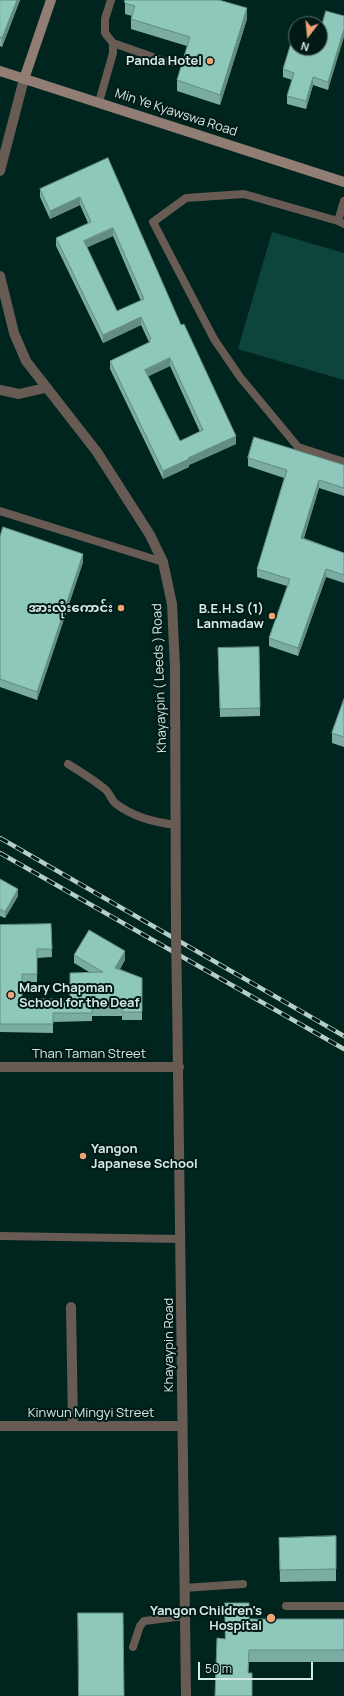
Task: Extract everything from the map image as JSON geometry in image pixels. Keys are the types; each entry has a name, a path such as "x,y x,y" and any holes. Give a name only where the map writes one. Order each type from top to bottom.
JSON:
{"main road":[{"path":"24,79 51,0"},
{"name":"Min Ye Kyawswa Road","path":"0,71 344,182"}],"street":[{"path":"0,171 24,79"},
{"name":"Khayaypin ( Leeds ) Road","path":"0,276 2,297 14,333 26,361 96,452 150,535 163,562 172,612 175,667 176,935 178,993"},
{"path":"0,390 19,394 46,388"},
{"name":"Khayaypin Road","path":"178,993 186,1696"},
{"name":"Than Taman Street","path":"0,1067 179,1067"},
{"path":"70,1307 73,1425"},
{"name":"Kinwun Mingyi Street","path":"0,1426 182,1426"}],"lane":[{"path":"112,0 105,19 105,33 113,43 170,63"},
{"path":"99,102 113,53 113,43"},
{"path":"344,201 341,222 244,194 186,198 153,222 214,339 240,377 298,447 344,462"},
{"path":"0,511 163,562"},
{"path":"68,764 89,776 108,792 114,802 136,816 152,822 176,825"},
{"path":"0,1236 181,1239"},
{"path":"184,1588 243,1584"},
{"path":"286,1606 344,1606"},
{"path":"133,1647 140,1626 144,1620 184,1616"}],"shaded area":[{"path":"272,232 344,253 344,380 238,349"}],"building":[{"path":"0,0 17,0 2,38 0,37"},
{"path":"125,0 219,0 247,8 220,95 177,80 190,37 131,19 135,6 125,3"},
{"path":"326,11 344,16 344,29 328,82 313,77 306,101 287,96 294,73 283,69 288,53 288,56 328,56 328,16 325,16"},
{"path":"108,158 181,325 184,324 236,436 163,471 110,361 150,342 149,340 151,339 141,317 103,335 56,238 91,222 80,197 50,211 40,189","holes":["113,228 144,299 117,311 84,241","170,358 203,430 180,441 145,370"]},
{"path":"254,437 344,465 344,488 319,480 301,538 344,553 344,575 326,569 298,648 269,638 290,579 257,569 287,470 248,458"},
{"path":"3,527 83,554 37,692 0,679 0,537"},
{"path":"259,647 260,708 220,709 218,648"},
{"path":"344,699 344,737 332,733"},
{"path":"0,879 18,889 5,912 0,909"},
{"path":"51,924 52,949 37,949 37,974 22,974 22,999 70,999 70,973 103,972 74,955 89,930 125,951 115,968 142,978 142,1012 122,1012 122,1007 92,1008 92,1013 53,1013 53,1024 0,1024 0,925"},
{"path":"336,1536 336,1569 280,1570 279,1538"},
{"path":"225,1603 249,1603 249,1619 344,1619 344,1650 249,1650 248,1673 252,1673 252,1696 215,1696 217,1638 225,1639"},
{"path":"78,1613 123,1613 124,1696 79,1696"}],"railway":[{"path":"0,838 344,1036"},
{"path":"0,853 344,1049"}],"place":[{"name":"Panda Hotel","path":"210,61"},
{"name":"အားလုံးကောင်း","path":"121,608"},
{"name":"B.E.H.S (1) Lanmadaw","path":"272,616"},
{"name":"Mary Chapman School for the Deaf","path":"11,995"},
{"name":"Yangon Japanese School","path":"83,1156"},
{"name":"Yangon Children's Hospital","path":"271,1618"}]}
